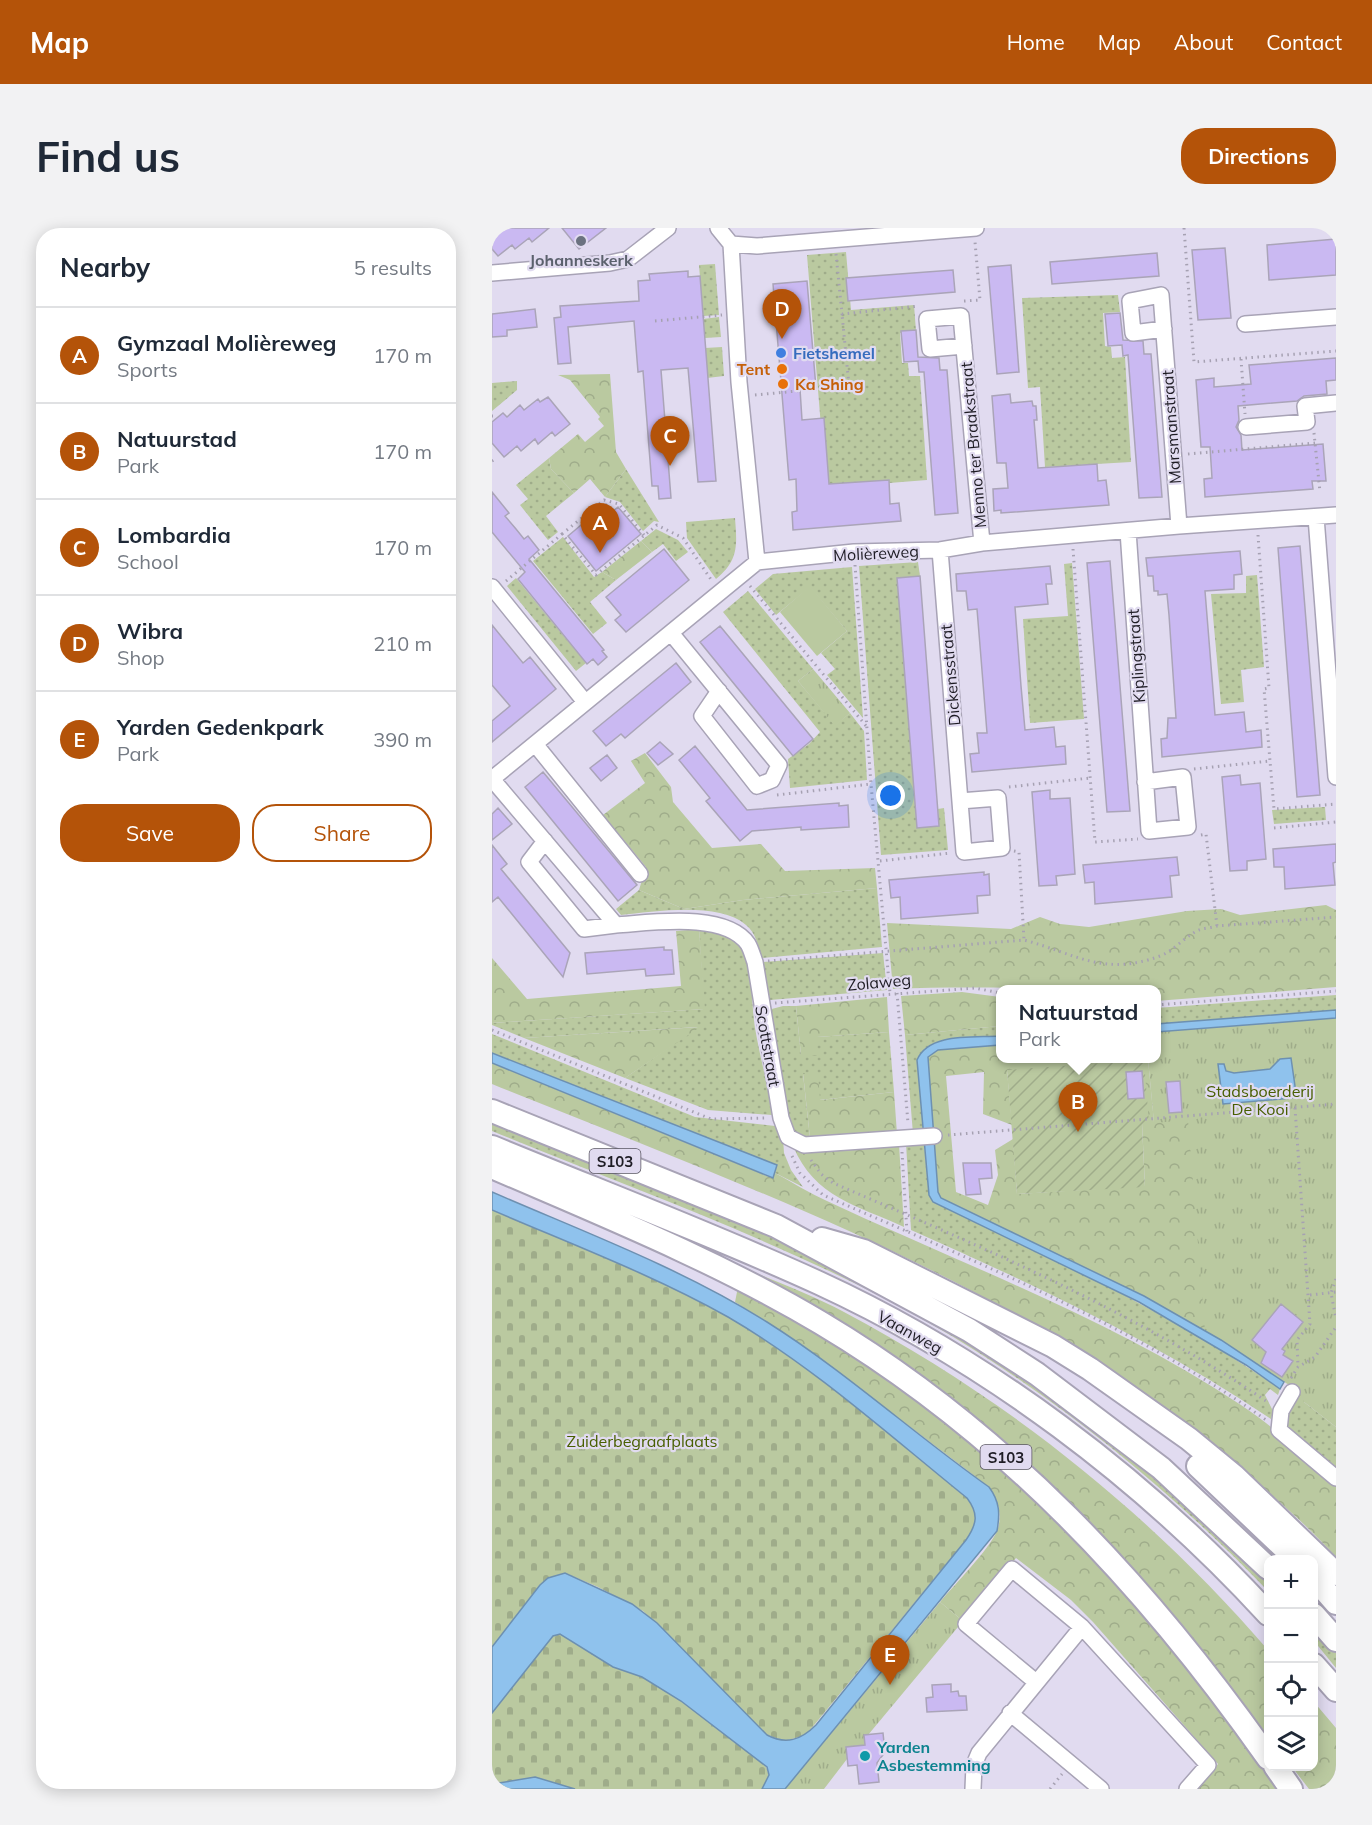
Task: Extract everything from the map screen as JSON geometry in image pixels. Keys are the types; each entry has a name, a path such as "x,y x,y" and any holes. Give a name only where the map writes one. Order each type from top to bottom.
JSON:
{"highway":[{"name":"S103","path":"492,1111 776,1226 928,1306 1037,1374 1161,1468 1264,1563"},
{"name":"Vaanweg","path":"492,1147 710,1236 820,1284 973,1368 1079,1442 1143,1492 1264,1609"},
{"name":"S103","path":"492,1167 676,1248 790,1306 851,1342 940,1404 1005,1456 1103,1551 1183,1645 1264,1751"},
{"name":"S103","path":"776,1226 864,1251 1053,1346 1189,1439 1290,1527 1336,1574"},
{"name":"S103","path":"950,1294 1117,1401 1208,1474 1292,1555"},
{"path":"1318,1583 1336,1603"},
{"path":"1318,1620 1336,1640"},
{"path":"1318,1670 1336,1690"},
{"path":"1278,1771 1291,1789"}],"street":[{"path":"492,273 610,263 628,259 668,228"},
{"path":"616,926 492,779 757,562 741,397 731,244 718,228"},
{"path":"731,244 757,246 975,228"},
{"path":"1245,324 1336,317"},
{"name":"Marsmanstraat","path":"1164,329 1179,526"},
{"name":"Menno ter Braakstraat","path":"964,346 982,543"},
{"path":"1246,427 1307,422 1305,406 1336,403"},
{"name":"Molièreweg","path":"757,562 854,552 940,550 982,543 1336,515"},
{"path":"1316,517 1336,770"},
{"name":"Kiplingstraat","path":"1128,531 1145,782"},
{"name":"Dickensstraat","path":"940,550 964,852"},
{"path":"494,589 585,702"},
{"path":"671,633 719,691 779,765 772,780 757,786 702,716 719,691"},
{"path":"535,744 640,874"},
{"path":"960,801 998,798 1002,848 964,852"},
{"name":"Scottstraat","path":"544,841 529,862 584,929 686,920 724,927 748,943 754,962 781,1118 788,1137"},
{"path":"788,1137 804,1145 917,1138"},
{"path":"1292,1392 1281,1411 1279,1430 1336,1478"},
{"path":"1036,1682 966,1624 1012,1569 1082,1627 1208,1764 1187,1789"},
{"path":"973,1789 976,1759 1010,1713 1082,1627"},
{"path":"1010,1713 1101,1789"}],"path":[{"path":"957,302 980,300 975,228"},
{"path":"1184,228 1194,362 1336,351"},
{"path":"741,397 849,386 835,240"},
{"path":"842,314 922,306"},
{"path":"656,321 736,314"},
{"path":"1240,359 1246,427"},
{"path":"1307,422 1313,423 1320,492"},
{"path":"1173,456 1315,443"},
{"path":"494,589 604,500 619,504 644,536"},
{"path":"1257,522 1269,688 1264,689 1274,809 1336,804"},
{"path":"562,534 596,575 657,525 683,538 720,594"},
{"path":"1072,536 1095,842 1149,838"},
{"path":"854,552 871,784 890,993"},
{"path":"741,576 868,728"},
{"path":"1190,769 1270,761"},
{"path":"1007,787 1090,778"},
{"path":"757,786 766,796 871,784"},
{"path":"1274,828 1336,822"},
{"path":"1198,835 1206,834 1217,926"},
{"path":"1002,848 1019,852 1024,940"},
{"path":"879,861 964,852"},
{"path":"754,962 1024,940 1056,949 1090,963 1123,966 1161,956 1198,930 1217,926 1336,917"},
{"name":"Zolaweg","path":"760,1005 975,988 996,992"},
{"path":"1161,1005 1336,991"},
{"path":"897,993 917,1138 907,1232"},
{"path":"492,1030 711,1119 781,1118"},
{"path":"917,1138 1336,1104"},
{"path":"1296,1108 1310,1295 1310,1324 1298,1340 1298,1367 1316,1357 1336,1327"},
{"path":"788,1137 789,1147 800,1173 823,1195 1004,1275 1101,1323 1235,1398 1279,1430"},
{"path":"804,1145 812,1163 833,1183 980,1246 1106,1307 1214,1365 1281,1411"},
{"path":"1336,1279 1331,1293 1332,1311 1336,1319"},
{"path":"1310,1295 1336,1292"}],"green space":[{"path":"846,252 851,310 914,305 916,331 900,333 902,363 908,363 909,376 920,376 927,480 826,488 807,255"},
{"path":"715,264 719,315 703,316 699,265"},
{"path":"1118,295 1120,312 1103,313 1105,346 1111,347 1112,358 1125,357 1131,462 1045,467 1040,387 1028,388 1022,298"},
{"path":"719,317 721,337 705,338 703,319"},
{"path":"722,347 724,376 707,378 705,348"},
{"path":"610,374 616,452 626,469 605,497 590,479 574,493 551,469 549,458 578,434 585,442 604,426 598,419 600,417 570,380 558,375"},
{"path":"517,381 517,390 492,411 492,383"},
{"path":"549,458 551,469 574,493 546,516 558,532 548,540 520,505 528,499 516,485"},
{"path":"626,469 659,522 654,521 643,531 620,502 605,497"},
{"path":"735,518 735,552 729,565 716,579 687,538 686,522"},
{"path":"656,529 678,540 688,552 676,561 663,544 652,552 641,541"},
{"path":"563,537 594,577 602,572 616,580 590,602 607,623 593,634 533,561"},
{"path":"641,541 652,552 616,580 602,572"},
{"path":"918,562 920,576 897,579 917,827 939,826 938,809 944,808 948,850 881,855 859,566"},
{"path":"1072,563 1084,719 1030,723 1023,619 1068,616 1064,564"},
{"path":"852,567 863,718 827,675 835,669 821,653 847,631 810,587 776,615 755,589 773,574"},
{"path":"1257,575 1264,667 1241,670 1244,702 1221,704 1211,594 1246,593 1246,576"},
{"path":"516,578 586,663 576,671 507,586"},
{"path":"810,586 847,631 817,656 780,612"},
{"path":"748,591 813,669 798,681 835,725 850,713 864,731 867,780 790,788 788,759 809,744 820,732 723,612"},
{"path":"813,669 850,713 835,726 798,681"},
{"path":"645,753 671,787 673,802 712,848 761,844 785,871 875,868 877,888 743,900 684,909 639,890 646,867 603,815 645,783 631,761"},
{"path":"1325,807 1326,820 1274,824 1272,810"},
{"path":"877,888 882,947 762,958 752,932 746,925 734,918 703,910 621,915 616,909 639,890 684,909 743,900"},
{"path":"1326,905 1336,910 1336,987 1161,1001 1161,985 996,985 996,988 893,989 887,923 1011,929 1040,917 1060,924 1089,927 1187,911 1221,909 1240,915"},
{"path":"699,929 718,932 729,937 739,945 746,956 755,1028 772,1115 708,1110 625,1078 698,1027 524,1038 492,1025 492,1023 704,1009"},
{"path":"699,929 705,1009 492,1023 492,958 527,999 681,986 676,931"},
{"path":"883,953 887,990 770,1000 763,962"},
{"path":"962,992 996,996 996,1026 905,1035 901,996"},
{"path":"1336,995 1336,1010 1161,1024 1161,1008"},
{"path":"887,997 889,1032 817,1037 817,1056 801,1055 796,1006"},
{"path":"783,1006 796,1006 801,1055 817,1037 889,1032 894,1092 819,1100 803,1074 810,1138 799,1136 788,1120 768,1010"},
{"name":"Stadsboerderij De Kooi","path":"1336,1018 1336,1427 1304,1402 1303,1394 1205,1331 1188,1120 1154,1123 1148,1063 1161,1063 1161,1032"},
{"path":"996,1026 996,1036 940,1041 917,1060 924,1133 913,1134 905,1035"},
{"path":"700,1027 625,1078 524,1038"},
{"path":"492,1034 695,1117 775,1126 783,1138 784,1153 791,1170 803,1187 775,1173 776,1165 492,1053"},
{"path":"996,1045 996,1063 1148,1063 1154,1122 1188,1119 1259,1363 1144,1296 941,1198 938,1192 928,1057 938,1050","holes":["1007,1070 1149,1123 1142,1123 1145,1186 1017,1194 1013,1139 995,1150 998,1175 988,1205 956,1192 946,1076 984,1072 983,1114 1012,1125"]},
{"path":"492,1063 772,1178 775,1173 827,1201 1090,1320 1192,1374 1266,1423 1336,1482 1336,1557 1254,1480 1063,1342 995,1303 854,1233 710,1171 492,1084"},
{"path":"1103,1063 1144,1063 1149,1123 1142,1124 1145,1187 1017,1194 1007,1070"},
{"path":"818,1072 820,1100 894,1092 897,1134 810,1138 803,1073"},
{"path":"492,1124 767,1232 936,1321 1046,1394 1153,1474 1257,1569 1264,1577 1264,1587 1181,1507 1088,1429 989,1359 937,1327 884,1298 788,1252 492,1131"},
{"path":"924,1141 929,1195 1108,1286 1238,1361 1280,1389 1278,1395 1270,1389 1265,1395 1273,1411 1271,1419 1185,1365 1140,1340 1050,1294 911,1230 906,1143"},
{"path":"899,1144 904,1227 839,1198 825,1189 802,1164 793,1146"},
{"name":"Zuiderbegraafplaats","path":"492,1210 641,1274 728,1317 821,1380 967,1498 971,1504 975,1519 966,1540 806,1735 785,1741 767,1735 643,1611 598,1587 565,1573 540,1585 492,1647"},
{"path":"732,1263 830,1305 904,1346 1018,1420 1124,1505 1222,1599 1264,1646 1264,1731 1189,1633 1144,1580 1108,1541 1056,1492"},
{"path":"738,1287 788,1313 949,1420 1106,1567 1264,1762 1264,1771 1271,1771 1286,1789 1197,1789 1218,1764 1093,1622 1071,1600 1016,1558 963,1621 940,1602 979,1558 997,1531 999,1514 997,1502 989,1487 805,1347 735,1302"},
{"path":"1308,1377 1304,1402 1336,1427 1336,1471 1285,1428 1285,1411"},
{"path":"940,1602 963,1621 868,1735 864,1735 865,1745 846,1747 847,1759 824,1789 785,1789"},
{"path":"1318,1632 1336,1652 1336,1668 1318,1646"},
{"path":"560,1634 613,1667 642,1677 681,1701 761,1760 768,1774 767,1782 762,1789 492,1789 492,1713 553,1636"},
{"path":"1318,1707 1336,1728 1336,1789 1309,1789 1295,1771 1318,1771"}],"water":[{"path":"1336,1010 1336,1018 1161,1032 1161,1024"},
{"path":"996,1036 996,1045 938,1050 928,1057 938,1192 941,1198 1144,1296 1221,1340 1284,1382 1280,1389 1246,1365 1139,1302 933,1202 929,1195 917,1060 931,1045 965,1037"},
{"path":"492,1053 777,1165 773,1178 492,1063"},
{"path":"1291,1058 1296,1093 1292,1098 1223,1104 1218,1064 1224,1064 1226,1071 1234,1073 1270,1069 1280,1059"},
{"path":"492,1192 666,1268 767,1322 824,1361 989,1487 995,1498 999,1514 997,1531 785,1789 762,1789 769,1775 767,1767 681,1701 642,1677 613,1667 560,1634 553,1636 492,1713 492,1647 540,1585 548,1578 565,1573 632,1604 657,1623 767,1735 781,1740 793,1739 805,1734 816,1725 966,1540 975,1519 971,1504 967,1498 851,1403 760,1337 671,1287 492,1210"},
{"path":"535,1777 575,1789 492,1789 499,1783"}],"building":[{"path":"492,228 549,228 532,242 529,238 515,249 512,245 498,256 492,249"},
{"name":"Johanneskerk","path":"562,228 606,228 579,249"},
{"path":"1336,239 1336,275 1269,280 1267,245"},
{"path":"1225,248 1231,318 1198,320 1192,250"},
{"path":"1157,253 1159,276 1052,284 1050,262"},
{"path":"1011,265 1019,372 997,374 988,267"},
{"path":"953,270 955,292 848,301 846,278"},
{"path":"688,271 688,277 700,276 716,481 698,482 688,368 661,370 671,498 659,499 658,486 652,486 643,371 638,372 634,321 568,327 571,363 558,364 554,318 561,317 560,306 639,301 638,281 650,280 649,274"},
{"path":"807,281 816,388 800,389 802,420 824,418 829,484 889,480 890,504 899,503 901,521 793,530 792,512 797,511 796,479 789,480 773,284"},
{"path":"535,309 537,327 507,330 507,336 492,337 492,314"},
{"path":"1120,313 1123,340 1143,341 1144,354 1151,354 1162,497 1139,498 1128,355 1123,356 1122,345 1108,346 1105,314"},
{"path":"916,330 918,357 939,358 940,370 947,370 958,513 935,515 924,372 919,372 918,361 904,362 901,331"},
{"path":"1336,358 1336,380 1326,381 1327,394 1304,396 1297,401 1238,406 1239,420 1236,427 1241,435 1242,450 1323,444 1326,481 1312,481 1313,489 1205,497 1204,479 1212,478 1210,447 1201,447 1196,380 1214,378 1214,387 1251,384 1249,365"},
{"path":"1010,394 1011,403 1032,401 1033,406 1036,406 1037,420 1034,420 1038,468 1097,464 1098,481 1106,480 1109,505 1001,513 1001,510 994,511 993,489 1008,488 1006,463 997,463 992,396"},
{"path":"548,397 570,424 555,436 552,432 538,444 535,439 521,451 517,446 504,457 492,443 492,422 503,413 507,417 520,405 524,410 538,399 540,402"},
{"path":"492,492 509,513 505,516 524,539 528,536 539,550 529,559 604,650 602,651 607,657 598,665 593,659 587,664 518,579 525,572 492,532"},
{"path":"606,504 612,512 618,507 641,534 596,571 568,536"},
{"path":"1300,546 1320,795 1297,797 1278,548"},
{"path":"664,549 689,580 626,632 615,620 621,615 606,597"},
{"path":"1240,551 1242,574 1234,575 1234,589 1205,591 1215,715 1244,712 1246,732 1261,730 1262,747 1162,757 1161,739 1167,738 1168,718 1176,718 1169,615 1167,594 1158,595 1158,591 1154,591 1153,576 1148,576 1146,558"},
{"path":"1110,561 1130,811 1107,812 1087,563"},
{"path":"1050,566 1052,584 1046,584 1048,604 1015,607 1021,686 1025,730 1054,727 1056,747 1065,746 1066,764 972,772 970,754 979,753 977,733 987,733 981,658 977,609 968,610 966,591 957,591 956,574"},
{"path":"920,576 939,826 917,828 897,578"},
{"path":"492,625 523,663 530,657 556,689 492,742 492,721 510,706 492,685"},
{"path":"720,626 813,739 793,756 700,642"},
{"path":"676,663 691,682 625,738 621,734 606,746 593,731"},
{"path":"660,742 673,754 658,765 647,753"},
{"path":"695,746 747,810 839,803 839,806 848,805 849,827 801,830 801,827 752,831 740,841 706,801 710,798 679,760"},
{"path":"607,755 617,768 601,781 590,768"},
{"path":"543,772 637,885 618,901 525,787"},
{"path":"1240,775 1241,785 1260,783 1266,859 1247,861 1247,870 1230,871 1222,777"},
{"path":"1050,790 1050,799 1070,798 1075,874 1056,876 1057,885 1039,886 1032,792"},
{"path":"498,808 512,824 492,840 492,814"},
{"path":"1336,844 1336,862 1333,863 1335,885 1285,889 1284,867 1274,867 1273,849"},
{"path":"492,845 507,864 501,869 570,953 563,977 498,897 492,902"},
{"path":"1177,857 1179,875 1170,876 1172,897 1095,904 1094,882 1085,883 1083,865"},
{"path":"984,872 984,875 989,874 990,895 977,896 978,913 901,919 900,897 891,898 889,880"},
{"path":"664,947 664,950 672,950 674,974 646,976 645,969 587,974 585,953"},
{"path":"1142,1071 1144,1098 1128,1099 1126,1072"},
{"path":"1180,1081 1182,1112 1169,1113 1166,1082"},
{"path":"963,1163 991,1163 992,1178 979,1179 981,1194 966,1195"},
{"path":"1281,1304 1303,1322 1282,1349 1285,1351 1283,1355 1293,1361 1282,1377 1261,1363 1266,1352 1252,1340"},
{"path":"951,1684 951,1692 958,1691 959,1696 966,1696 967,1710 927,1712 926,1698 933,1697 932,1685"},
{"name":"Yarden Asbestemming","path":"883,1733 885,1752 877,1763 879,1782 859,1784 857,1765 848,1766 846,1747 865,1745 864,1735"}],"place":[{"name":"Johanneskerk","path":"581,241"},
{"name":"Wibra","path":"782,339"},
{"name":"Fietshemel","path":"781,353"},
{"name":"Tent","path":"782,369"},
{"name":"Ka Shing","path":"783,384"},
{"name":"Lombardia","path":"670,466"},
{"name":"Gymzaal Molièreweg","path":"600,553"},
{"name":"Natuurstad","path":"1078,1132"},
{"name":"Yarden Gedenkpark","path":"890,1685"},
{"name":"Yarden Asbestemming","path":"865,1756"}]}
